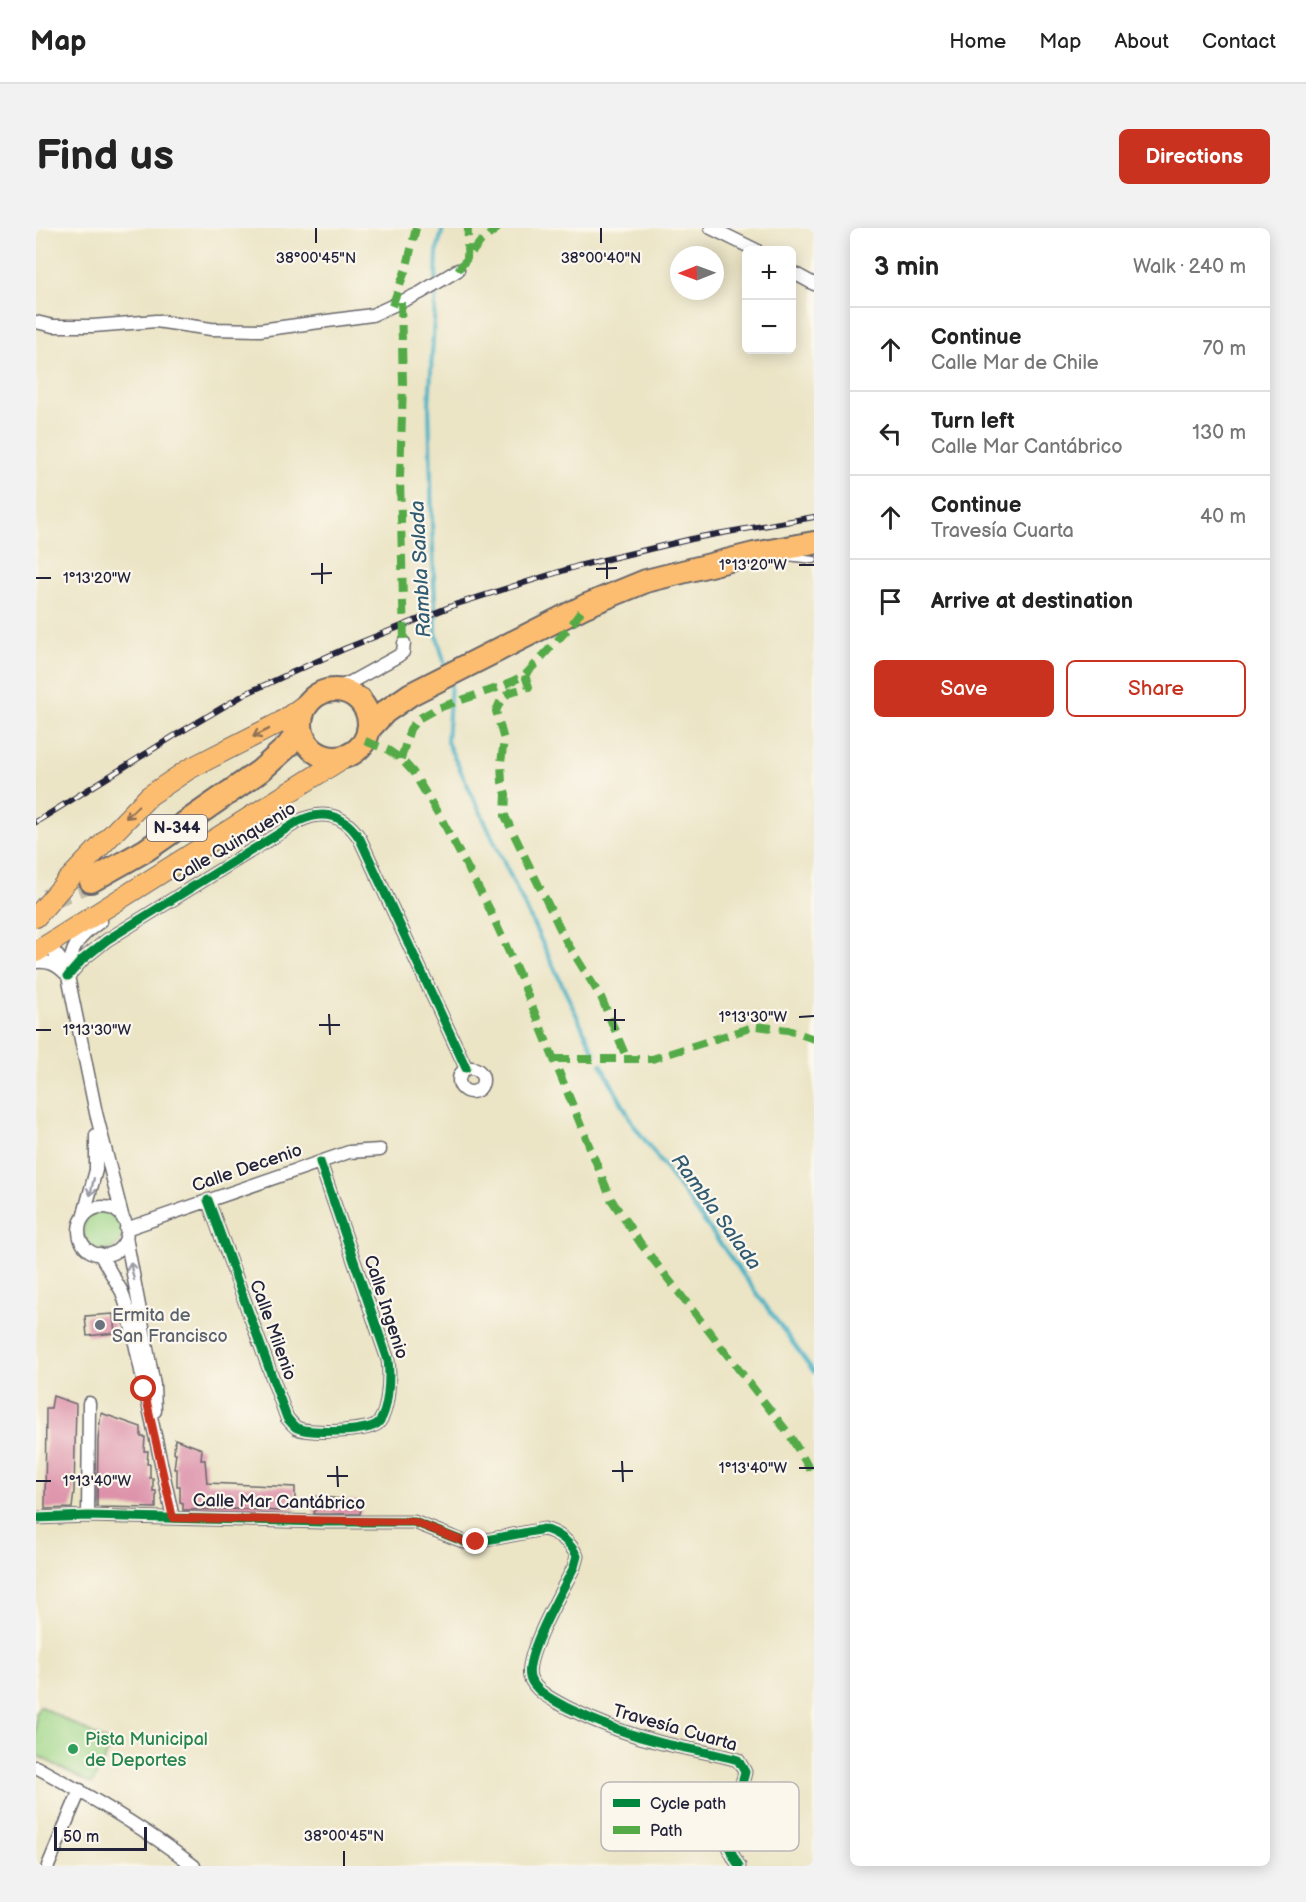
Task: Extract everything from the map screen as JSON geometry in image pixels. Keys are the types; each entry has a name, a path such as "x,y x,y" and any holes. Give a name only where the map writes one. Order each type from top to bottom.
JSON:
{"highway":[{"path":"419,689 386,699 359,690 332,690 320,693 305,709 302,730 306,742 315,751 335,757 354,752 362,745 368,730 380,716 419,689 585,606 665,575 754,554 814,543"},
{"path":"359,690 367,711 368,730"},
{"name":"N-344","path":"91,881 146,850 260,771 282,753 293,739 305,709"},
{"name":"N-344","path":"260,771 298,759 335,757"}],"main road":[{"path":"36,917 75,872 149,796 189,769 305,709"},
{"path":"38,950 195,852 335,757"}],"street":[{"path":"711,228 748,246"},
{"path":"36,322 53,326 93,326 156,321 211,329 260,330 372,315 420,293 458,270"},
{"path":"796,274 814,284"},
{"path":"359,690 400,655 404,644"},
{"name":"Calle Quinquenio","path":"68,976 82,960 107,940 279,834 309,817 332,814 343,819 360,839 466,1068"},
{"path":"68,976 70,958 80,938 135,900 195,852"},
{"path":"38,950 45,961 58,965 68,976"},
{"path":"38,950 52,950 61,959 68,976 96,1113 125,1228 154,1385 155,1433"},
{"path":"82,1219 95,1208 111,1208 125,1228 120,1247 114,1252 100,1254 93,1252 82,1242 80,1227 82,1219 96,1170 96,1113"},
{"name":"Calle Decenio","path":"125,1228 350,1152 380,1150"},
{"name":"Calle Ingenio","path":"320,1162 388,1360 390,1374 384,1416 377,1425 367,1429 338,1430"},
{"name":"Calle Milenio","path":"208,1200 287,1418 296,1428 309,1431 338,1430"},
{"path":"100,1254 122,1292 128,1311 173,1518"},
{"path":"88,1516 89,1403"},
{"name":"Calle Mar Cantábrico","path":"36,1518 88,1516 414,1522"},
{"name":"Travesía Cuarta","path":"414,1522 465,1542 544,1529 554,1532 572,1545 577,1556 574,1567 535,1645 529,1664 530,1677 537,1688 552,1700 626,1733 738,1760 745,1772 742,1782"},
{"path":"36,1767 133,1822 194,1866"},
{"path":"48,1866 80,1790"},
{"name":"Travesía Cuarta","path":"731,1851 739,1866"}],"lane":[{"path":"754,554 814,560"}],"green space":[{"path":"103,1211 117,1217 123,1231 117,1245 103,1251 89,1245 83,1231 89,1217"},
{"name":"Pista Municipal de Deportes","path":"40,1706 112,1744 92,1784 36,1755 36,1713"}],"building":[{"name":"Ermita de San Francisco","path":"113,1314 115,1333 87,1336 85,1316"},
{"path":"53,1396 76,1404 72,1508 45,1509 46,1408 51,1408"},
{"path":"101,1413 141,1427 141,1437 145,1437 144,1451 148,1451 147,1464 150,1464 153,1491 156,1491 156,1508 97,1507 98,1440"},
{"path":"175,1439 202,1449 201,1460 205,1460 207,1483 295,1487 295,1508 278,1511 183,1510 183,1503 180,1502 180,1486 177,1486 177,1469 174,1469"},
{"path":"317,1496 362,1502 360,1514 314,1514"}],"waterway":[{"name":"Rambla Salada","path":"436,280 437,250 443,228"},
{"name":"Rambla Salada","path":"436,287 429,405 432,524 436,633 446,668"},
{"name":"Rambla Salada","path":"451,684 447,742 595,1054"},
{"name":"Rambla Salada","path":"601,1064 633,1124 814,1372"}],"tunnel":[{"path":"46,900 91,881"}],"railway":[{"path":"36,822 247,693 344,649 457,604 578,566 700,537 814,517"}],"marked path":[{"path":"392,306 407,266 416,228"},
{"path":"467,260 468,228"},
{"path":"458,270 481,241 498,228"},
{"path":"401,302 403,384 400,477 404,643"},
{"path":"401,759 410,729 418,719 438,708 500,687 525,675 569,628 585,606"},
{"path":"525,675 529,687 510,692 501,700 496,711 504,740 501,763 502,782 506,794 505,816 566,941 601,997 627,1059"},
{"path":"365,741 388,750 401,759 413,772 443,822 489,908 521,979 611,1199 641,1244 789,1434 814,1476"},
{"path":"555,1059 652,1059 756,1026 788,1030 814,1039"}],"cycle path":[{"path":"68,976 82,960 107,940 299,821 317,815 333,816 348,824 360,839 466,1068"},
{"path":"208,1200 287,1418 297,1428 313,1431 352,1430 372,1426 382,1418 387,1402 388,1360 320,1162"},
{"path":"36,1518 88,1516 414,1522 465,1542 544,1529 567,1542 577,1556 533,1654 530,1677 536,1687 557,1702 614,1728 662,1743 738,1760 745,1772 742,1782"},
{"path":"731,1851 739,1866"}],"place":[{"name":"Ermita de San Francisco","path":"100,1325"},
{"name":"Pista Municipal de Deportes","path":"73,1749"}],"route":[{"path":"144,1389 173,1518 414,1522 465,1542 476,1542"}]}
